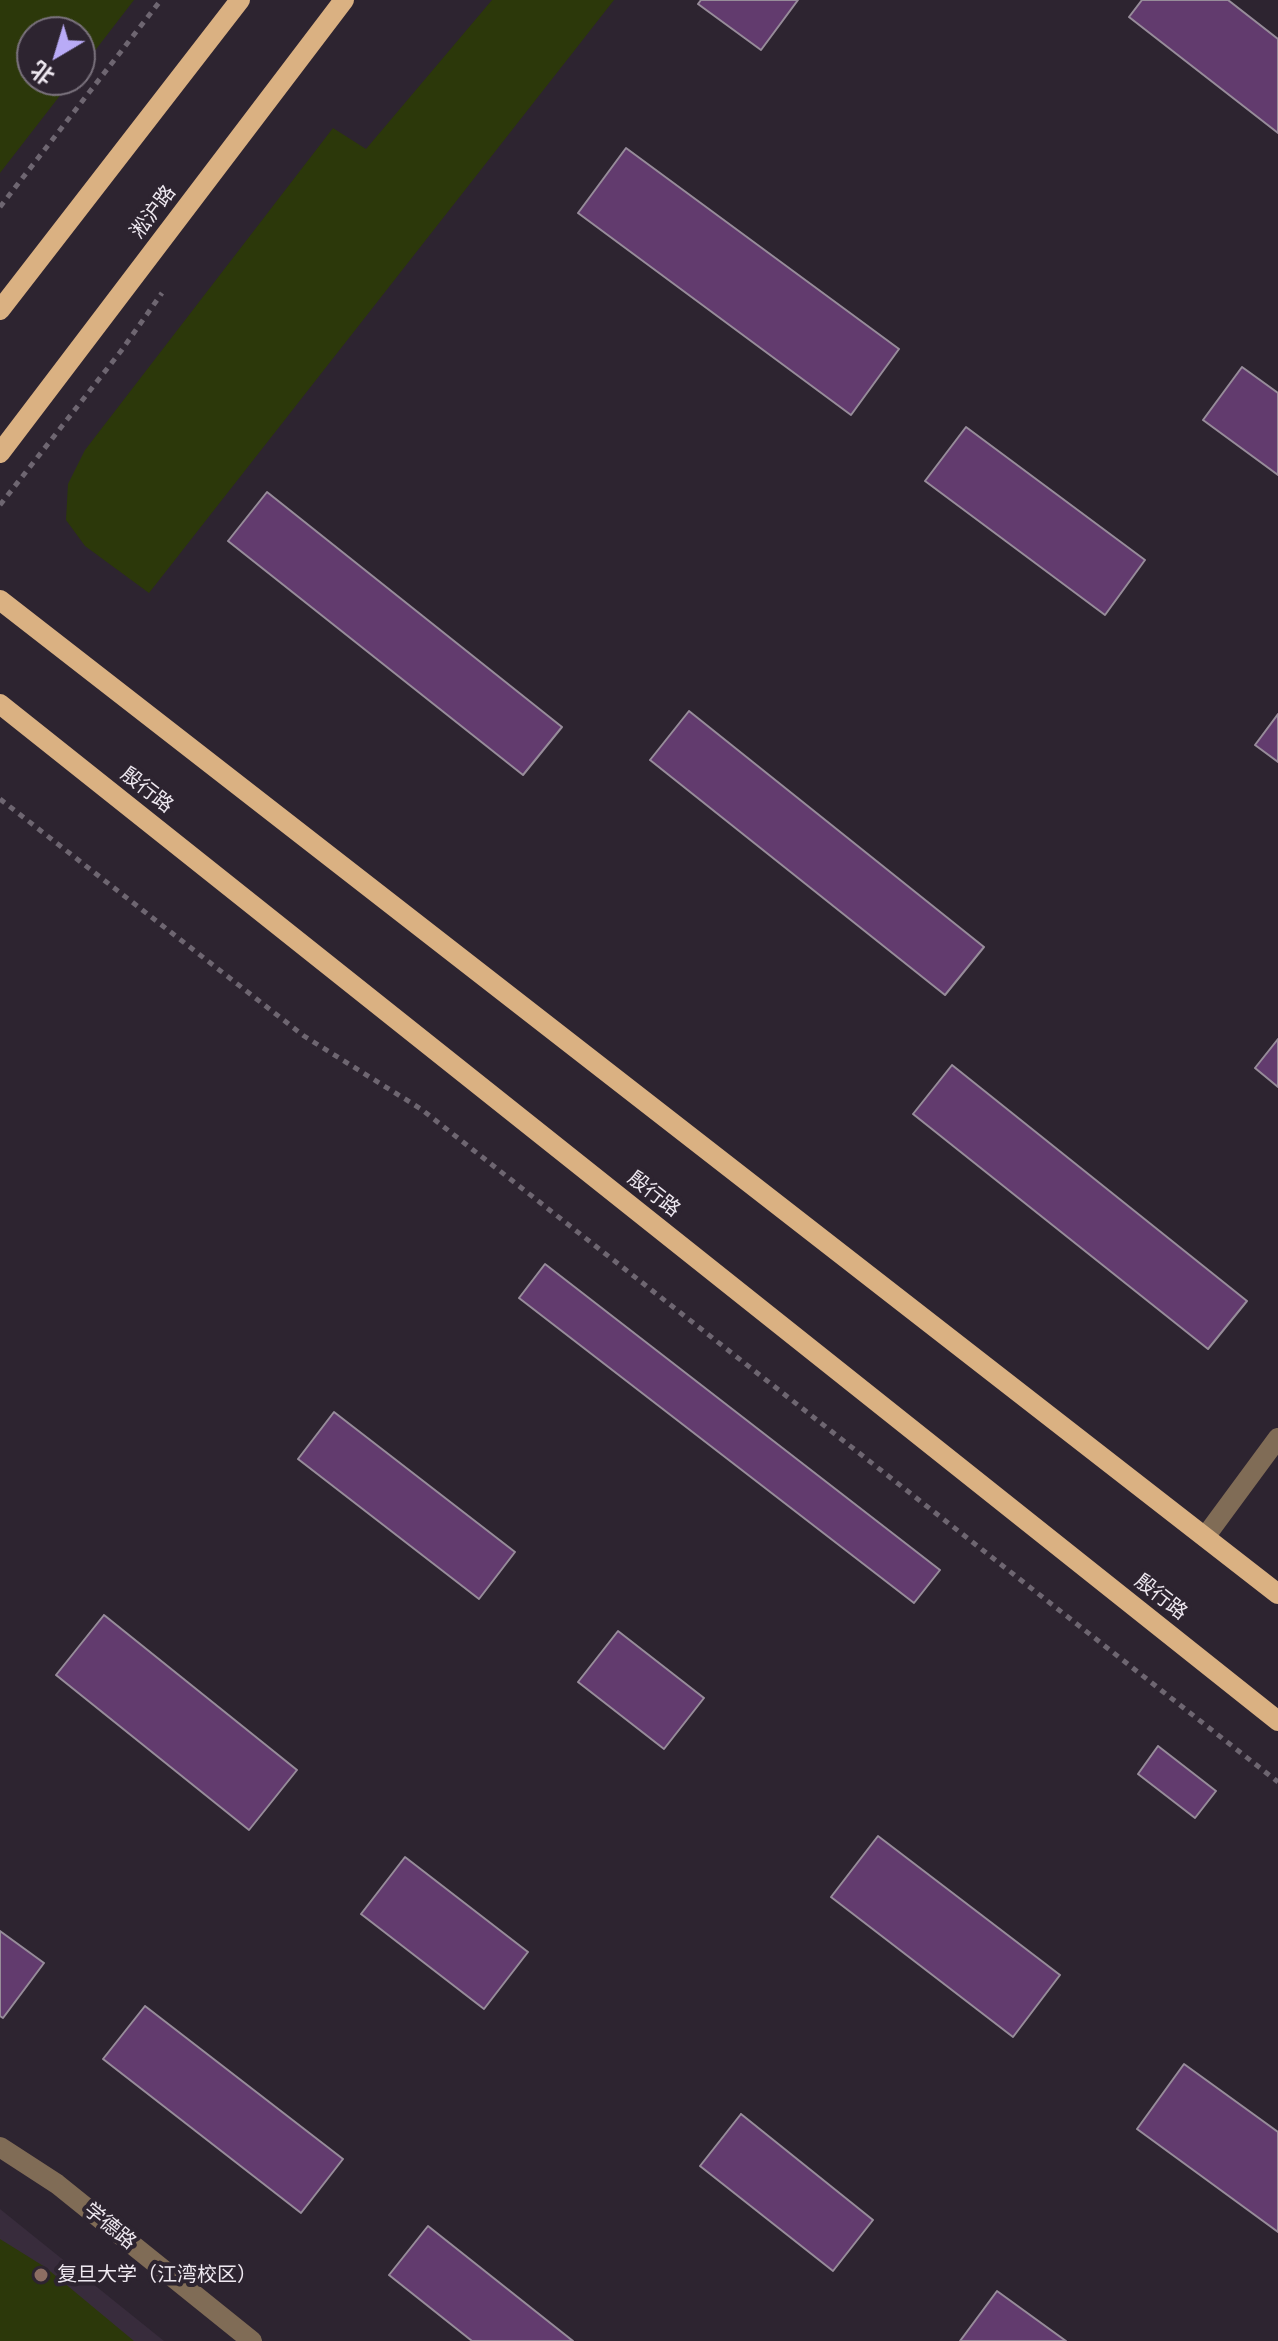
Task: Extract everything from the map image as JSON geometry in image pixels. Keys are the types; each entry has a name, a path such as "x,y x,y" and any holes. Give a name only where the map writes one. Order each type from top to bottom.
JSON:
{"main road":[{"path":"0,310 240,0"},
{"name":"淞沪路","path":"0,453 344,0"},
{"path":"0,600 1278,1594"},
{"name":"殷行路","path":"0,704 1278,1721"}],"street":[{"path":"1205,1537 1278,1438"},
{"name":"学德路","path":"0,2147 57,2184 252,2341"}],"path":[{"path":"0,207 161,0"},
{"path":"0,505 121,351"},
{"path":"0,799 304,1036 421,1109 1278,1782"}],"shaded area":[{"name":"复旦大学（江湾校区）","path":"0,2209 164,2341 0,2341"}],"green space":[{"path":"0,0 134,0 96,49 96,16 16,16 16,96 60,96 0,173"},
{"path":"492,0 614,0 149,593 85,546 66,520 68,484 85,450 333,128 366,149"},
{"name":"复旦大学（江湾校区）","path":"0,2239 45,2267 134,2341 0,2341"}],"building":[{"path":"701,0 798,0 761,50 698,4"},
{"path":"1142,0 1228,0 1278,39 1278,133 1129,17"},
{"path":"626,148 899,349 851,415 578,213"},
{"path":"1242,367 1278,393 1278,475 1203,420"},
{"path":"966,427 1145,560 1105,615 925,481"},
{"path":"267,492 562,727 523,775 228,541"},
{"path":"689,711 984,947 945,995 650,760"},
{"path":"1278,714 1278,762 1255,745"},
{"path":"1278,1039 1278,1087 1255,1068"},
{"path":"952,1065 1247,1301 1208,1349 913,1114"},
{"path":"545,1264 940,1570 914,1603 519,1298"},
{"path":"334,1412 515,1552 479,1599 298,1459"},
{"path":"104,1615 297,1770 249,1830 56,1675"},
{"path":"618,1631 704,1698 664,1749 578,1682"},
{"path":"1158,1746 1216,1791 1195,1818 1138,1774"},
{"path":"878,1836 1060,1975 1013,2037 831,1897"},
{"path":"405,1857 528,1952 484,2009 361,1914"},
{"path":"0,1931 44,1963 3,2018 0,2016"},
{"path":"145,2006 343,2159 301,2213 103,2059"},
{"path":"1184,2064 1278,2132 1278,2232 1137,2129"},
{"path":"741,2114 873,2220 833,2271 700,2166"},
{"path":"428,2226 573,2341 472,2341 389,2275"},
{"path":"997,2291 1066,2341 960,2341"}],"place":[{"name":"复旦大学（江湾校区）","path":"41,2275"}]}
